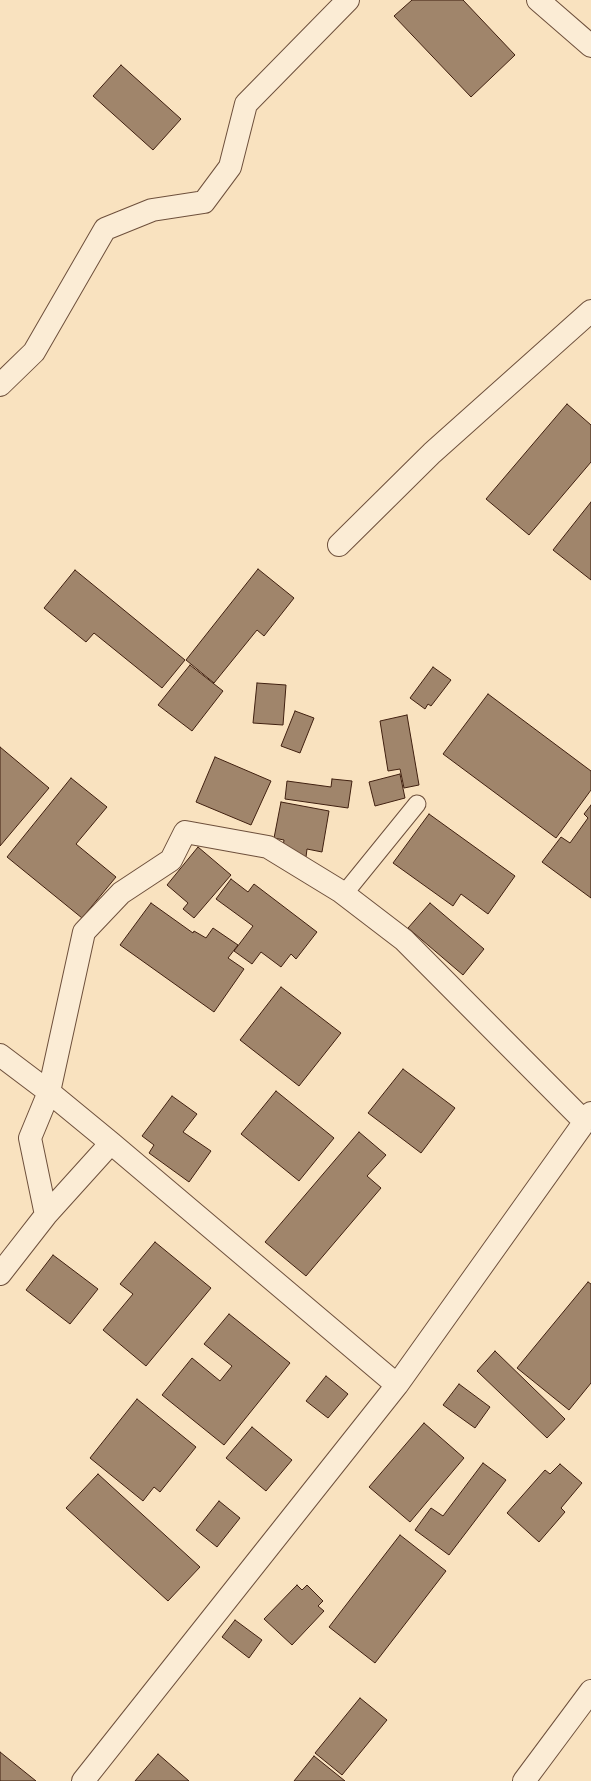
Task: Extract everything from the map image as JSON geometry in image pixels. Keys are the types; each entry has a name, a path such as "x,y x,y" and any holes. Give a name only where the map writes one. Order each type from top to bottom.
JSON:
{"street":[{"path":"0,386 34,352 105,229 152,210 204,202 230,167 246,104 348,0"},
{"path":"538,0 591,46"},
{"path":"339,545 432,454 591,311"},
{"path":"46,1215 30,1138 49,1092 84,932 121,893 172,860 185,832 268,847 344,894 404,940 588,1117 397,1385 83,1781"},
{"path":"0,1055 49,1092 111,1143 397,1385"},
{"path":"0,1274 46,1215 111,1143"},
{"path":"524,1781 591,1691"}],"lane":[{"path":"344,894 417,804"}],"building":[{"path":"412,0 463,0 515,55 471,97 394,16"},
{"path":"121,65 181,119 153,150 93,96"},
{"path":"567,404 591,425 591,462 529,535 486,499"},
{"path":"591,502 591,580 553,550"},
{"path":"258,569 294,598 264,636 257,630 214,683 186,660"},
{"path":"75,570 185,660 162,688 94,633 86,642 44,608"},
{"path":"190,665 223,691 192,731 158,705"},
{"path":"433,667 451,680 431,706 428,704 425,709 410,698"},
{"path":"257,683 286,685 283,725 253,723"},
{"path":"488,694 591,771 591,790 556,838 443,754"},
{"path":"295,711 314,718 300,753 281,746"},
{"path":"407,715 419,785 404,788 400,769 388,771 380,721"},
{"path":"0,747 49,788 0,846"},
{"path":"215,757 271,781 251,825 196,802"},
{"path":"400,774 405,798 375,806 369,782"},
{"path":"71,778 107,807 76,844 116,877 82,918 7,857"},
{"path":"332,779 352,781 348,808 285,799 287,781 331,787"},
{"path":"281,802 329,811 322,852 307,849 306,857 282,853 284,840 274,838"},
{"path":"591,805 591,898 542,862 561,837 570,843 588,818 584,814"},
{"path":"429,814 515,876 488,914 461,894 453,906 393,863"},
{"path":"198,847 231,875 194,918 183,909 188,903 167,885"},
{"path":"231,879 248,892 254,884 317,932 296,959 291,954 281,967 261,952 252,964 234,951 253,926 216,899"},
{"path":"151,903 193,933 194,931 206,938 213,928 238,945 228,958 244,969 214,1012 120,945"},
{"path":"430,903 484,949 463,975 408,928"},
{"path":"281,987 341,1033 299,1086 240,1040"},
{"path":"403,1069 455,1108 421,1153 368,1113"},
{"path":"276,1091 334,1138 299,1181 241,1134"},
{"path":"172,1096 197,1114 183,1132 211,1151 189,1182 149,1153 154,1145 142,1136"},
{"path":"359,1132 386,1155 367,1176 381,1188 306,1276 265,1242"},
{"path":"155,1242 211,1288 146,1366 103,1330 133,1294 120,1284"},
{"path":"53,1255 98,1289 70,1324 26,1290"},
{"path":"588,1282 591,1284 591,1383 569,1410 517,1368"},
{"path":"229,1314 290,1363 224,1445 162,1395 192,1358 220,1381 232,1366 204,1344"},
{"path":"495,1351 565,1419 547,1438 477,1371"},
{"path":"326,1376 348,1394 328,1418 306,1401"},
{"path":"459,1384 490,1407 475,1428 443,1405"},
{"path":"137,1399 196,1447 160,1492 154,1487 143,1501 90,1458"},
{"path":"424,1423 464,1458 410,1522 369,1487"},
{"path":"252,1427 292,1460 266,1491 226,1458"},
{"path":"483,1463 506,1480 449,1555 415,1530 431,1508 443,1516"},
{"path":"560,1464 582,1483 561,1508 565,1512 539,1542 507,1513 545,1470 550,1474"},
{"path":"98,1474 200,1567 168,1601 66,1508"},
{"path":"219,1501 240,1518 217,1547 196,1530"},
{"path":"400,1535 446,1571 375,1663 329,1627"},
{"path":"297,1585 302,1590 307,1585 323,1601 318,1606 324,1611 292,1645 264,1619"},
{"path":"235,1620 262,1640 249,1658 222,1637"},
{"path":"360,1698 387,1720 342,1775 315,1753"},
{"path":"0,1752 36,1781 0,1781"},
{"path":"158,1754 189,1781 135,1781"},
{"path":"314,1756 345,1781 294,1781"}]}
